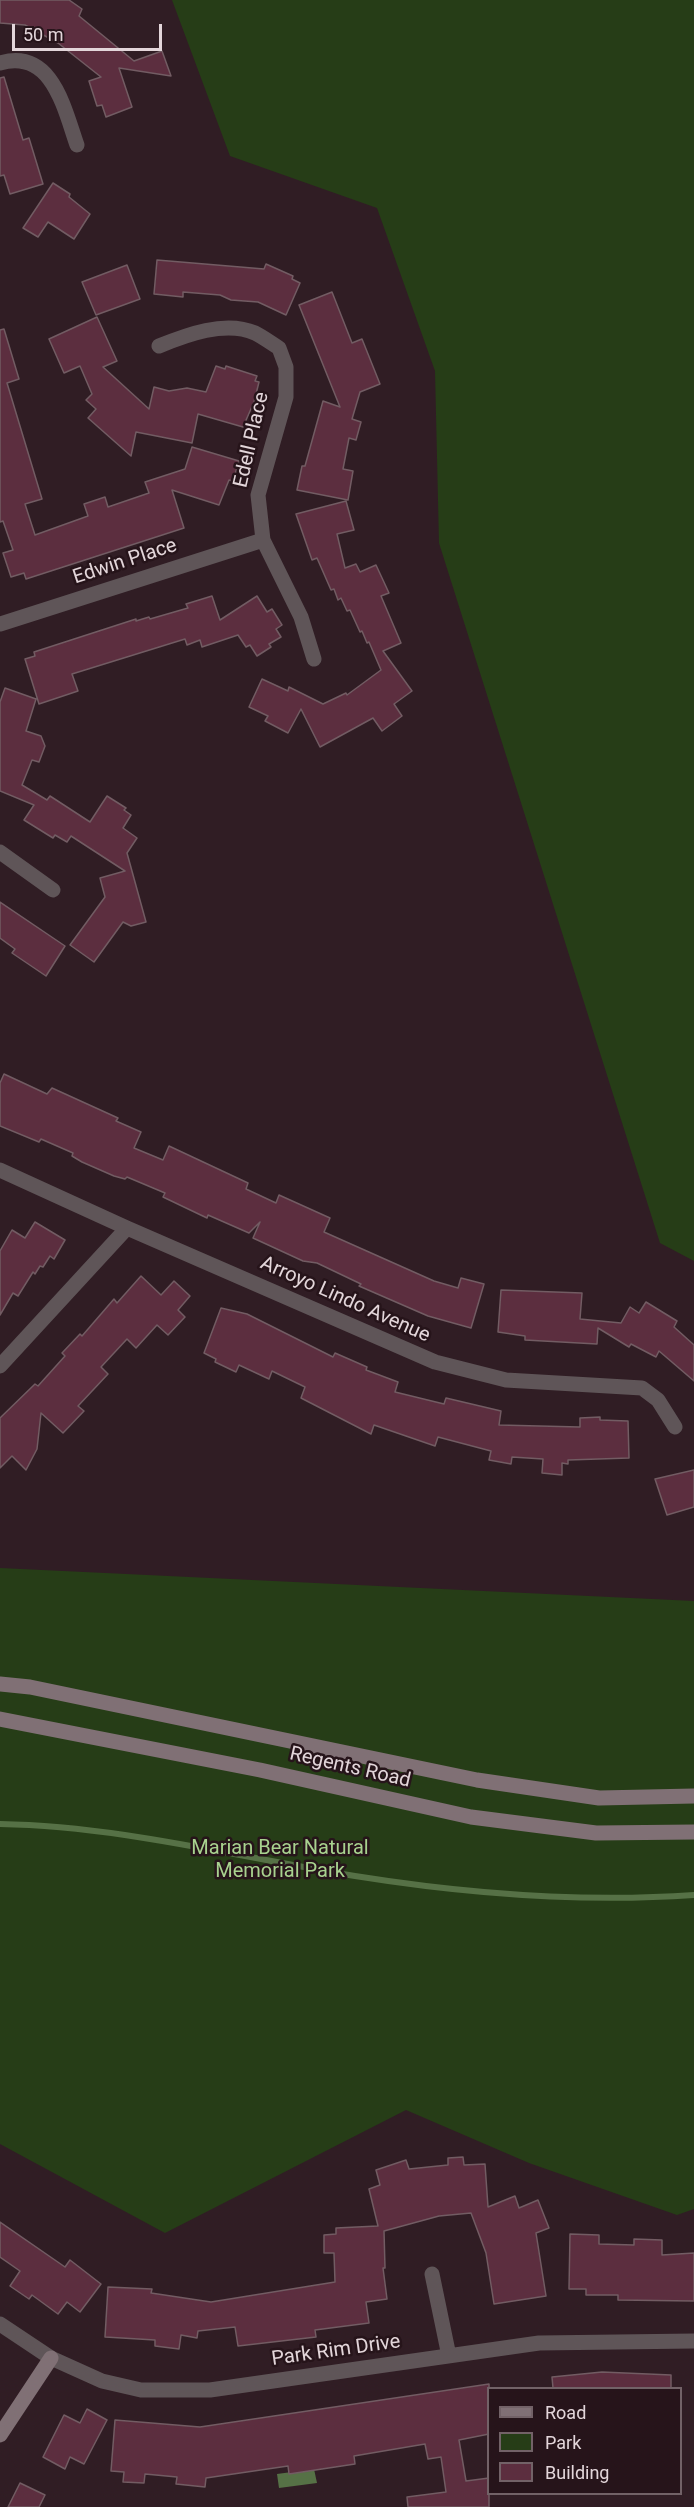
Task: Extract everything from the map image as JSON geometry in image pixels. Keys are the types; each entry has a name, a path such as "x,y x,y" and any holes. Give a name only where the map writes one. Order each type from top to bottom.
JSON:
{"main road":[{"name":"Regents Road","path":"0,1684 30,1687 477,1780 599,1798 694,1796"},
{"name":"Regents Road","path":"0,1719 260,1770 471,1817 596,1833 694,1832"},
{"path":"0,2435 51,2358"}],"street":[{"path":"0,63 10,60 30,62 47,73 62,99 77,145"},
{"name":"Edell Place","path":"159,346 197,331 225,330 253,332 279,348 286,367 286,397 258,495 263,540 301,617 314,659"},
{"name":"Edwin Place","path":"0,624 263,540"},
{"path":"0,852 53,890"},
{"name":"Arroyo Lindo Avenue","path":"0,1170 435,1362 506,1380 642,1388 658,1400 675,1427"},
{"path":"0,1366 127,1228"},
{"path":"432,2274 449,2356"},
{"name":"Park Rim Drive","path":"0,2324 51,2358 102,2381 141,2390 210,2390 539,2343 694,2341"}],"green space":[{"path":"172,0 694,0 694,1261 660,1243 439,543 435,371 377,208 230,156"},
{"name":"Marian Bear Natural Memorial Park","path":"0,1568 694,1601 694,2209 677,2215 529,2163 406,2110 165,2233 0,2144"}],"shaded area":[{"path":"314,2469 317,2483 279,2488 277,2474"}],"building":[{"path":"0,0 69,0 82,9 79,16 134,61 162,51 171,76 119,68 132,107 106,117 102,105 97,106 89,81 101,77 58,43 25,25 0,23"},
{"path":"4,77 23,140 29,138 43,184 10,194 4,175 0,176 0,78"},
{"path":"53,183 70,194 69,197 90,214 74,239 48,222 38,237 23,228"},
{"path":"157,260 264,269 266,264 293,276 292,279 300,283 286,315 258,302 231,300 220,295 183,292 183,297 154,294"},
{"path":"127,265 140,299 96,315 82,282"},
{"path":"332,292 352,343 362,339 380,384 360,392 352,419 361,422 356,440 349,438 343,469 353,471 348,500 297,490 302,466 305,466 323,401 340,407 299,305"},
{"path":"97,317 117,361 103,367 149,409 154,387 169,391 187,388 206,392 216,366 225,369 226,366 257,376 255,381 259,382 254,402 243,427 198,414 192,443 136,432 131,456 88,418 96,409 86,400 92,394 80,366 64,373 49,339"},
{"path":"4,329 19,379 7,383 42,499 25,504 35,535 88,516 84,504 105,497 108,507 149,493 145,482 185,469 192,447 239,461 233,481 229,480 219,505 172,490 184,528 26,579 24,573 11,577 3,553 13,550 3,521 0,522 0,330"},
{"path":"346,501 354,530 337,534 345,568 356,564 360,572 376,565 389,593 381,596 401,643 383,651 412,691 394,704 402,716 382,731 373,718 320,747 301,709 288,733 265,721 268,716 249,707 262,679 288,691 289,687 323,704 346,693 347,695 381,670 369,642 367,643 362,631 360,632 350,610 347,611 341,598 338,600 334,589 331,590 317,558 312,560 296,514"},
{"path":"212,596 220,620 257,596 267,612 272,609 282,625 276,629 281,637 269,644 271,647 257,656 250,645 246,647 238,635 202,647 200,640 187,645 185,639 72,674 78,691 39,704 25,659 35,656 34,652 136,619 136,621 149,617 150,619 188,608 186,604"},
{"path":"5,688 36,699 26,731 41,736 45,746 39,762 32,760 22,785 47,800 50,796 90,822 107,796 126,808 124,810 131,815 123,828 137,838 127,853 146,922 131,926 123,922 94,962 70,945 105,897 100,878 125,871 71,836 67,842 55,835 53,838 24,820 34,805 0,791 0,702"},
{"path":"0,902 65,946 46,976 12,953 15,949 0,938"},
{"path":"4,1074 47,1094 52,1088 118,1118 116,1121 141,1132 134,1148 163,1160 169,1146 248,1183 246,1189 276,1203 279,1195 330,1218 324,1232 434,1281 458,1288 461,1278 484,1284 471,1328 428,1316 359,1286 361,1284 317,1263 303,1261 253,1238 260,1222 249,1233 208,1215 207,1218 163,1197 165,1193 127,1177 125,1179 114,1176 82,1162 72,1156 73,1153 41,1139 39,1142 0,1126 0,1083"},
{"path":"35,1222 65,1240 54,1259 50,1256 43,1267 40,1266 35,1274 33,1272 18,1296 13,1293 0,1315 0,1251 12,1230 25,1238"},
{"path":"141,1276 161,1295 174,1281 190,1296 178,1310 185,1317 168,1335 157,1325 136,1348 127,1339 101,1367 108,1374 78,1406 84,1411 63,1433 41,1413 37,1449 26,1470 12,1456 0,1468 0,1418 35,1384 38,1386 65,1356 62,1353 80,1334 82,1336 114,1299 117,1303"},
{"path":"501,1290 582,1293 580,1319 621,1323 630,1307 639,1313 646,1302 677,1321 674,1327 694,1345 694,1381 659,1351 656,1357 631,1344 629,1347 598,1328 597,1344 525,1340 525,1336 498,1332"},
{"path":"221,1308 247,1314 333,1357 335,1353 367,1367 366,1370 398,1382 395,1392 444,1404 446,1398 501,1411 499,1425 580,1427 580,1418 600,1417 600,1420 628,1421 629,1458 568,1460 568,1464 562,1463 562,1475 542,1473 543,1459 512,1457 511,1464 489,1460 491,1451 438,1437 435,1446 374,1425 371,1434 301,1398 305,1387 272,1371 269,1379 239,1365 236,1372 215,1362 216,1359 204,1353"},
{"path":"694,1470 694,1507 667,1515 655,1479"},
{"path":"463,2157 464,2165 485,2164 488,2207 515,2196 519,2208 538,2200 549,2228 536,2233 546,2296 494,2304 486,2253 471,2213 439,2216 384,2231 385,2268 383,2268 387,2299 366,2302 369,2323 315,2330 316,2337 238,2346 235,2327 198,2331 197,2338 181,2335 179,2349 155,2346 155,2340 105,2337 108,2287 152,2289 151,2293 211,2302 335,2282 334,2253 324,2253 324,2235 336,2234 336,2228 378,2226 369,2189 380,2185 376,2170 406,2160 409,2169 448,2165 448,2158"},
{"path":"0,2222 65,2267 70,2260 101,2284 80,2312 67,2302 58,2314 32,2295 29,2299 10,2286 20,2271 0,2257"},
{"path":"570,2234 599,2235 599,2244 634,2245 634,2239 662,2240 662,2255 694,2253 694,2301 618,2300 618,2295 586,2295 586,2289 569,2289"},
{"path":"602,2372 671,2375 671,2387 553,2387 552,2377"},
{"path":"489,2384 487,2387 487,2434 459,2440 466,2481 487,2478 489,2507 408,2507 407,2497 446,2492 441,2457 428,2459 425,2444 354,2456 355,2464 289,2474 288,2466 206,2478 205,2487 176,2484 177,2477 145,2474 144,2483 123,2482 124,2472 111,2471 115,2420 200,2427"},
{"path":"87,2409 107,2420 84,2464 70,2457 65,2469 43,2457 64,2415 80,2423"},
{"path":"20,2483 45,2495 39,2507 8,2507"}],"waterway":[{"path":"0,1824 90,1830 134,1836 355,1876 439,1888 566,1897 694,1895"}]}
